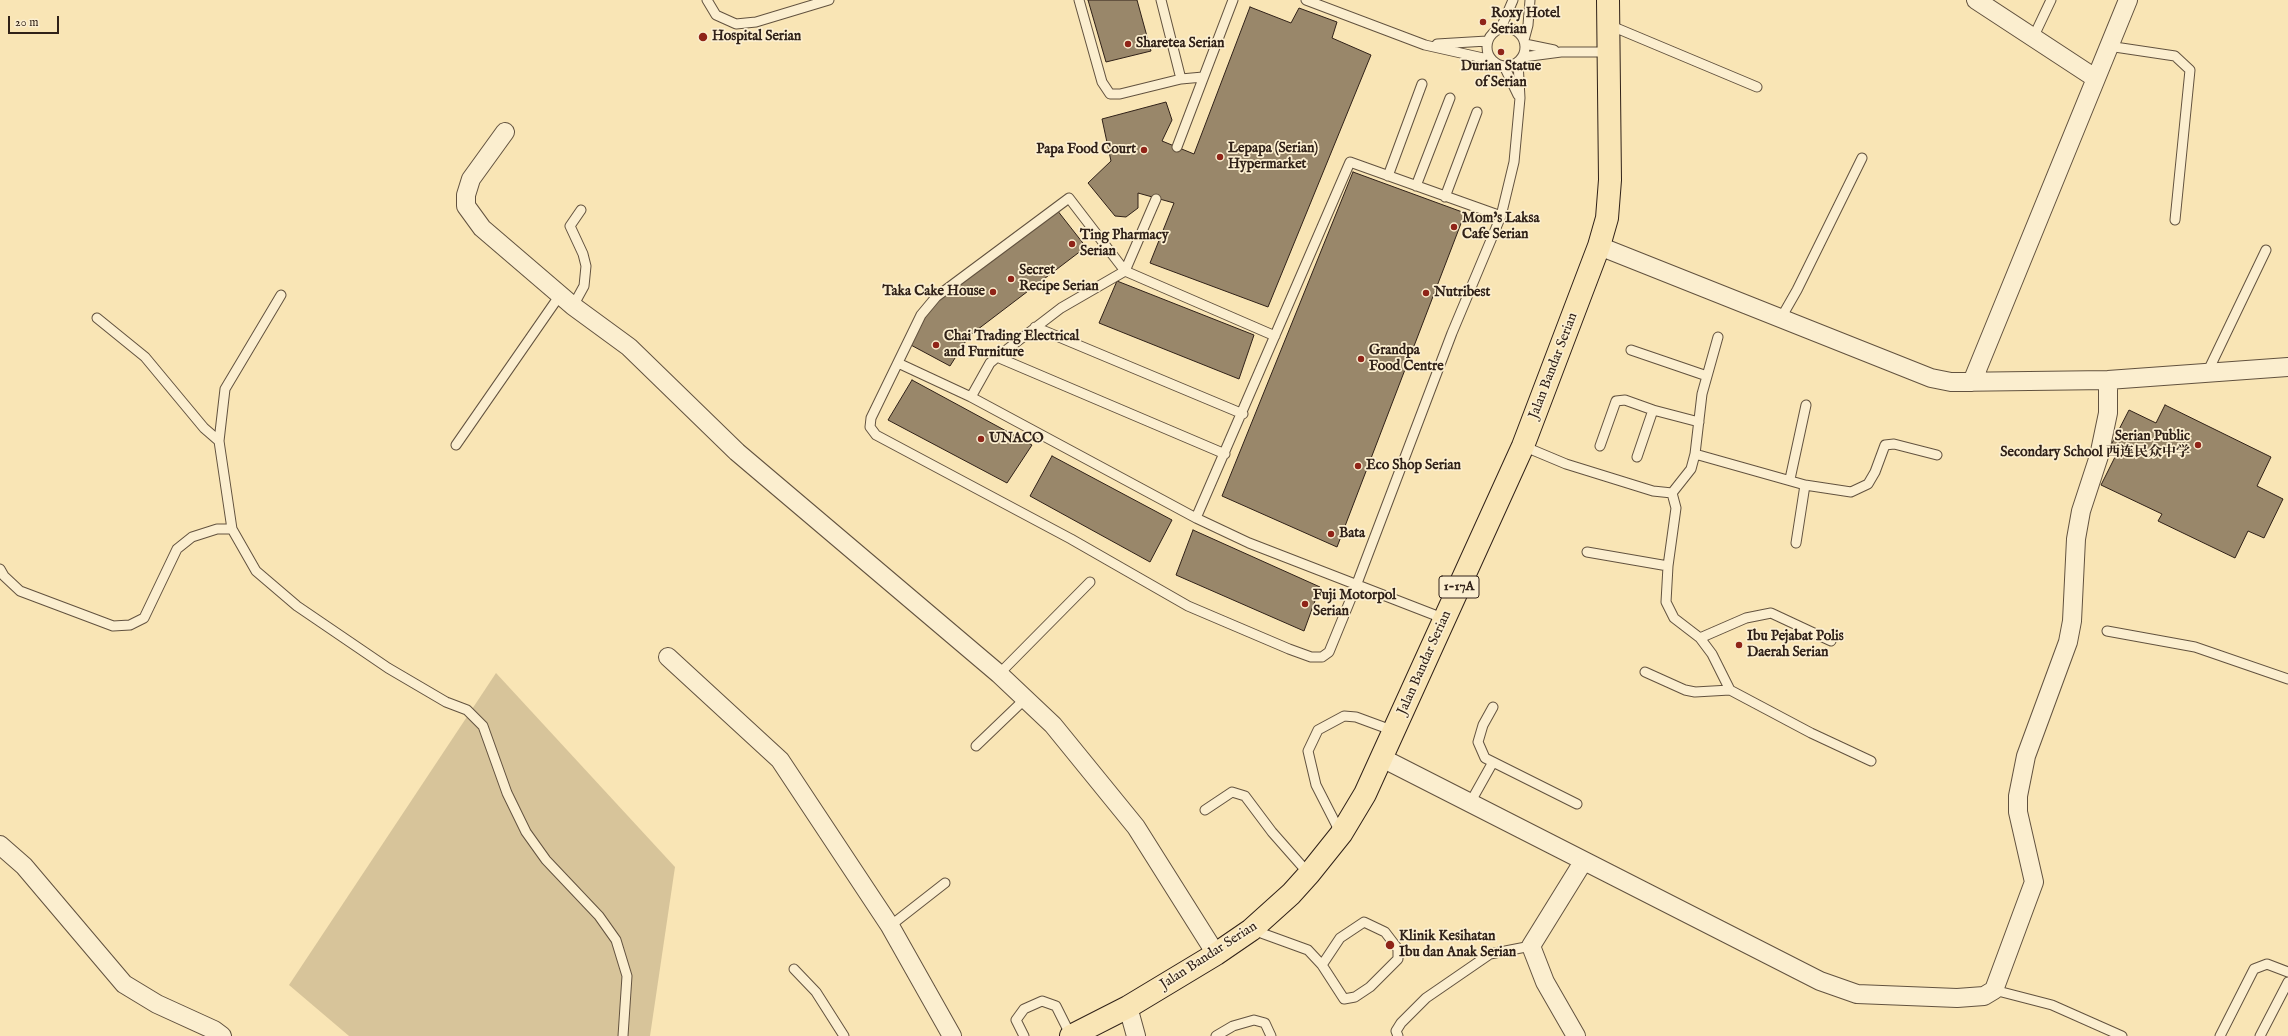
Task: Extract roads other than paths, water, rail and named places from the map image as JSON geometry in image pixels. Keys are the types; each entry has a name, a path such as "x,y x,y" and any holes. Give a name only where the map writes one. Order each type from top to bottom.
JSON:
{"main road":[{"name":"Jalan Bandar Serian","path":"1071,1036 1128,1007 1216,954 1251,930 1291,894 1309,874 1341,834 1365,794 1395,731 1523,446 1599,246 1607,218 1610,180 1610,52 1608,0"}],"street":[{"path":"1976,0 2095,78"},
{"path":"1972,382 2128,0"},
{"path":"505,132 471,179 466,195 466,206 482,228 567,300 629,347 737,452 999,674 1053,725 1136,827 1216,954"},
{"path":"1599,246 1931,378 1951,382 2108,380 2288,367"},
{"path":"1382,758 1785,965 1820,981 1857,994 1956,998 1984,996 1994,990 2034,882 2018,812 2018,796 2026,756 2068,642 2072,621 2076,539 2081,511 2099,456 2108,413 2108,380"},
{"path":"668,657 780,760 890,926 952,1036"},
{"path":"0,845 24,866 124,984 157,1004 214,1030 222,1036"},
{"path":"1576,1036 1545,982 1531,946 1583,862"},
{"path":"1128,1007 1136,1036"}],"lane":[{"path":"707,0 716,15 736,24 756,22 829,0"},
{"path":"1079,0 1102,82 1110,94 1120,94 1181,79 1203,77"},
{"path":"1161,0 1181,79"},
{"path":"1177,147 1233,0"},
{"path":"1306,0 1425,45 1492,60 1504,66 1514,65 1520,59 1561,52 1610,52"},
{"path":"1501,28 1513,0"},
{"path":"1274,336 1125,271 1069,198 936,297 921,315 871,418 870,427 876,435 1071,539 1188,606 1289,649 1311,657 1322,658 1329,652 1356,586 1452,333 1501,216 1514,162 1520,98 1520,59 1528,25 1530,0"},
{"path":"2033,38 2051,0"},
{"path":"1608,24 1651,44 1757,87"},
{"path":"1492,60 1487,52 1487,42 1495,31 1501,28 1515,30 1525,42 1561,52"},
{"path":"1425,45 1487,42"},
{"path":"2108,46 2175,56 2190,70 2175,220"},
{"path":"1504,66 1520,98"},
{"path":"1388,176 1422,84"},
{"path":"1416,186 1450,98"},
{"path":"1445,197 1477,112"},
{"path":"1781,318 1797,290 1862,158"},
{"path":"1196,518 1243,414 1274,336 1350,162 1501,216"},
{"path":"971,397 990,363 997,357 1061,308 1125,271 1156,199"},
{"path":"456,445 567,300 584,286 586,266 583,254 570,226 581,210"},
{"path":"2207,373 2266,250"},
{"path":"281,295 225,389 219,441 232,529 256,571 297,606 388,668 446,702 467,710 483,726 507,794 526,832 546,860 599,916 616,940 627,976 623,1036"},
{"path":"97,318 145,357 204,428 219,441"},
{"path":"1035,327 1243,414"},
{"path":"1672,493 1691,469 1695,454 1702,394 1718,337"},
{"path":"1631,350 1707,376"},
{"path":"997,357 1225,454"},
{"path":"898,363 971,397 1196,518 1249,544 1356,586 1445,618"},
{"path":"1600,446 1616,401 1625,400 1653,410 1699,422"},
{"path":"1790,480 1806,404"},
{"path":"1637,457 1653,410"},
{"path":"1695,454 1805,485 1851,492 1862,489 1868,484 1876,472 1885,445 1894,444 1937,455"},
{"path":"1523,446 1566,464 1653,491 1672,493"},
{"path":"1796,543 1805,485"},
{"path":"1672,493 1676,508 1668,566 1666,602 1674,618 1700,638 1712,654 1730,690"},
{"path":"0,569 4,576 20,591 113,626 130,625 144,618 177,549 192,537 217,529 232,529"},
{"path":"1587,552 1668,566"},
{"path":"999,674 1090,582"},
{"path":"1700,638 1746,618 1771,613 1831,641"},
{"path":"2107,631 2196,647 2288,679"},
{"path":"1645,672 1685,690 1695,692 1730,690 1811,733 1871,761"},
{"path":"976,746 1025,699"},
{"path":"1493,707 1483,725 1478,742 1486,758 1577,804"},
{"path":"1341,834 1316,785 1308,751 1318,730 1344,716 1356,717 1395,731"},
{"path":"1470,803 1493,762"},
{"path":"1205,810 1232,792 1245,796 1272,832 1309,874"},
{"path":"890,926 945,884"},
{"path":"1251,930 1308,950 1322,965 1344,1000 1355,997 1370,987 1398,960 1398,949 1384,932 1364,922 1340,938 1322,965"},
{"path":"1398,1036 1396,1031 1401,1023 1426,998 1490,954 1531,946"},
{"path":"2220,1036 2254,969 2267,964 2288,972"},
{"path":"794,970 816,992 844,1036"},
{"path":"2260,1036 2288,982"},
{"path":"1994,990 2052,1005 2122,1036"},
{"path":"1024,1036 1016,1020 1024,1009 1042,1001 1056,1006 1071,1036"},
{"path":"1216,1036 1232,1026 1254,1020 1265,1023 1270,1036"}],"place":[{"name":"Roxy Hotel Serian","path":"1483,22"},
{"name":"Hospital Serian","path":"703,37"},
{"name":"Sharetea Serian","path":"1128,44"},
{"name":"Durian Statue of Serian","path":"1501,52"},
{"name":"Papa Food Court","path":"1144,150"},
{"name":"Lepapa (Serian) Hypermarket","path":"1220,157"},
{"name":"Mom's Laksa Cafe Serian","path":"1454,227"},
{"name":"Ting Pharmacy Serian","path":"1072,244"},
{"name":"Secret Recipe Serian","path":"1011,279"},
{"name":"Taka Cake House","path":"993,292"},
{"name":"Nutribest","path":"1426,293"},
{"name":"Chai Trading Electrical and Furniture","path":"936,345"},
{"name":"Grandpa Food Centre","path":"1361,359"},
{"name":"UNACO","path":"981,439"},
{"name":"Serian Public Secondary School 西连民众中学","path":"2198,445"},
{"name":"Eco Shop Serian","path":"1358,466"},
{"name":"Bata","path":"1331,534"},
{"name":"Fuji Motorpol Serian","path":"1305,604"},
{"name":"Ibu Pejabat Polis Daerah Serian","path":"1739,645"},
{"name":"Klinik Kesihatan Ibu dan Anak Serian","path":"1390,945"}]}
